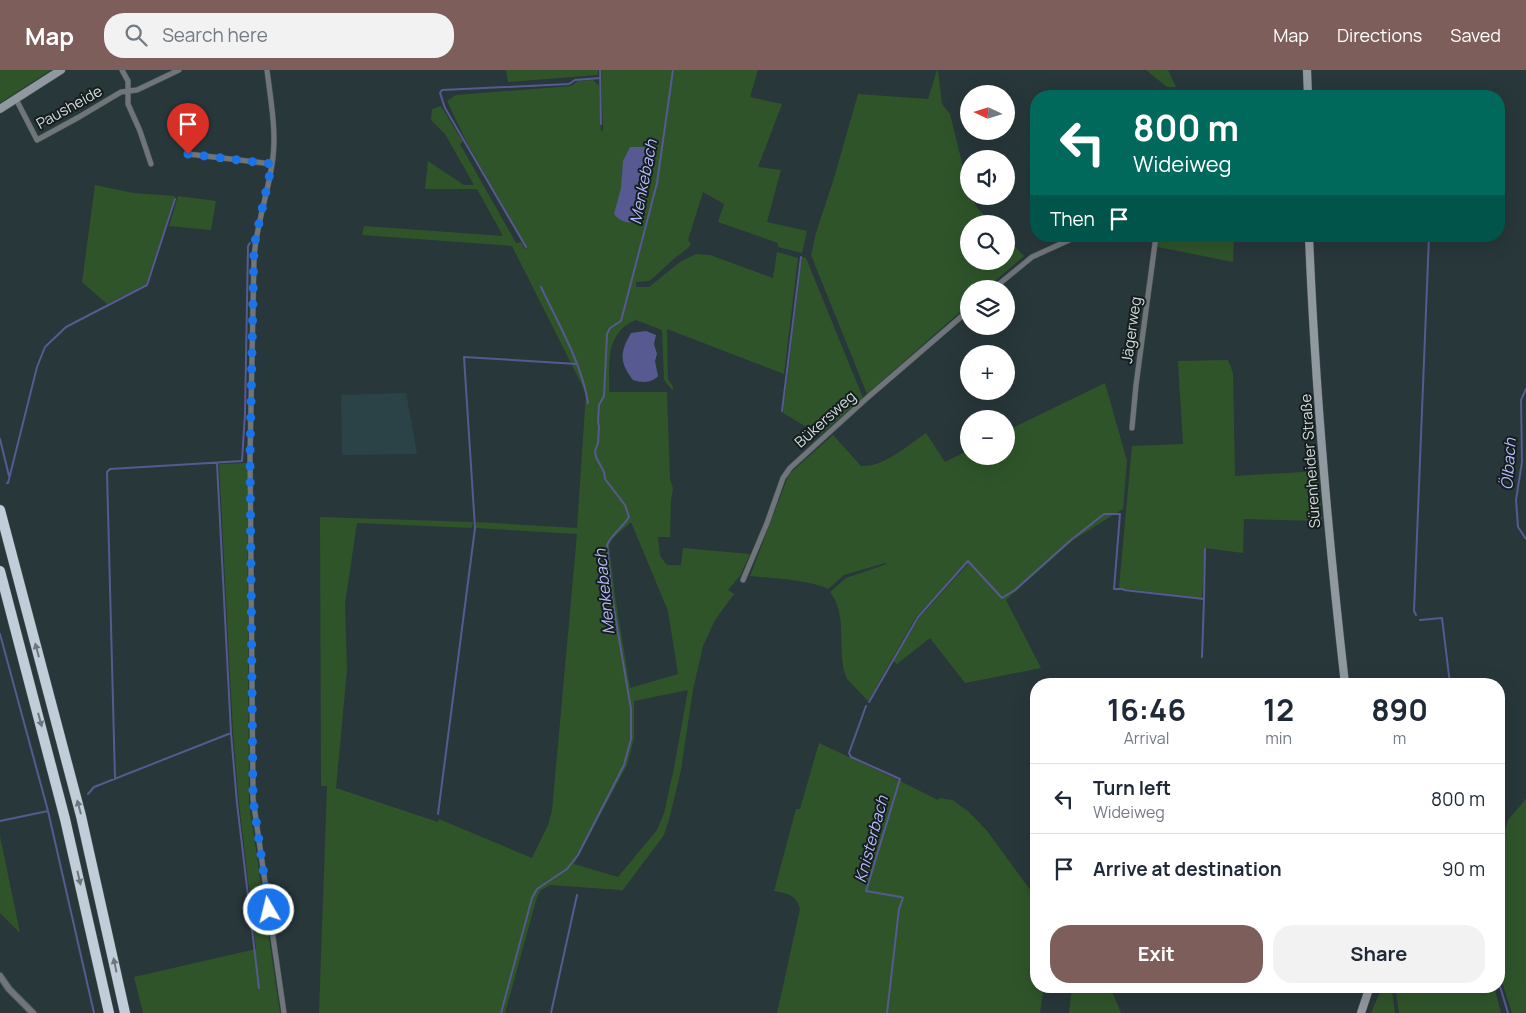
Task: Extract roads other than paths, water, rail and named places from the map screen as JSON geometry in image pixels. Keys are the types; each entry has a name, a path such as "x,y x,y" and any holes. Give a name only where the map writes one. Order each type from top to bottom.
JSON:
{"highway":[{"path":"0,510 81,816 125,1013"},
{"path":"0,571 65,819 108,1013"}],"main road":[{"path":"0,109 61,70"},
{"path":"1308,70 1308,90"},
{"name":"Sürenheider Straße","path":"1309,242 1328,524 1344,678"},
{"path":"1361,1013 1368,993"}],"street":[{"path":"122,70 128,81 128,104 140,131 151,164"},
{"name":"Pausheide","path":"16,99 37,140 121,92 137,90 179,70"},
{"path":"267,70 274,138 272,164 256,236 254,258 250,456 253,799 284,1013"},
{"path":"188,154 272,164"},
{"path":"1004,280 1032,257 1065,242"},
{"name":"Jägerweg","path":"1132,428 1155,242"},
{"name":"Bükersweg","path":"743,580 783,478 790,468 960,318"},
{"path":"0,976 9,989 34,1013"}],"water":[{"path":"630,147 649,147 653,151 638,221 632,223 622,220 614,214 621,188 623,161"},
{"path":"646,331 656,335 654,344 657,354 655,361 658,376 647,382 640,382 633,380 628,374 623,362 623,351 631,333"}],"waterway":[{"path":"600,70 601,124"},
{"name":"Menkebach","path":"501,1013 532,898 537,889 567,869 578,855 624,765 631,739 631,709 612,597 607,545 629,517 625,505 605,479 595,451 598,443 599,405 604,396 607,334 610,328 621,321 657,183 673,70"},
{"path":"526,247 445,108 440,93 442,90 569,84 575,80 600,78"},
{"path":"7,483 37,367 45,347 66,327 147,285 175,199"},
{"path":"1416,615 1414,611 1429,242"},
{"path":"115,779 107,472 110,469 242,461 245,414 248,246 250,243"},
{"path":"782,411 801,257"},
{"path":"541,287 581,373 588,403"},
{"path":"438,814 475,528 464,357 577,364"},
{"name":"Ölbach","path":"1526,389 1521,400 1522,462 1516,500 1518,527 1526,539"},
{"path":"0,439 9,476"},
{"path":"217,463 231,733 237,803 259,988"},
{"path":"869,702 918,617 968,561 1002,598 1015,590 1071,540 1104,514 1120,514 1114,589 1123,589"},
{"path":"1204,599 1205,549"},
{"path":"1124,590 1204,599 1202,657"},
{"path":"1420,620 1442,618 1449,678"},
{"path":"0,634 48,811 94,1013"},
{"name":"Knisterbach","path":"866,706 849,753 851,757 900,779 866,891 903,898 899,909 887,1013"},
{"path":"88,794 94,787 231,733"},
{"path":"0,821 48,811"},
{"path":"551,1013 577,895"},
{"path":"1502,993 1508,1013"}]}
